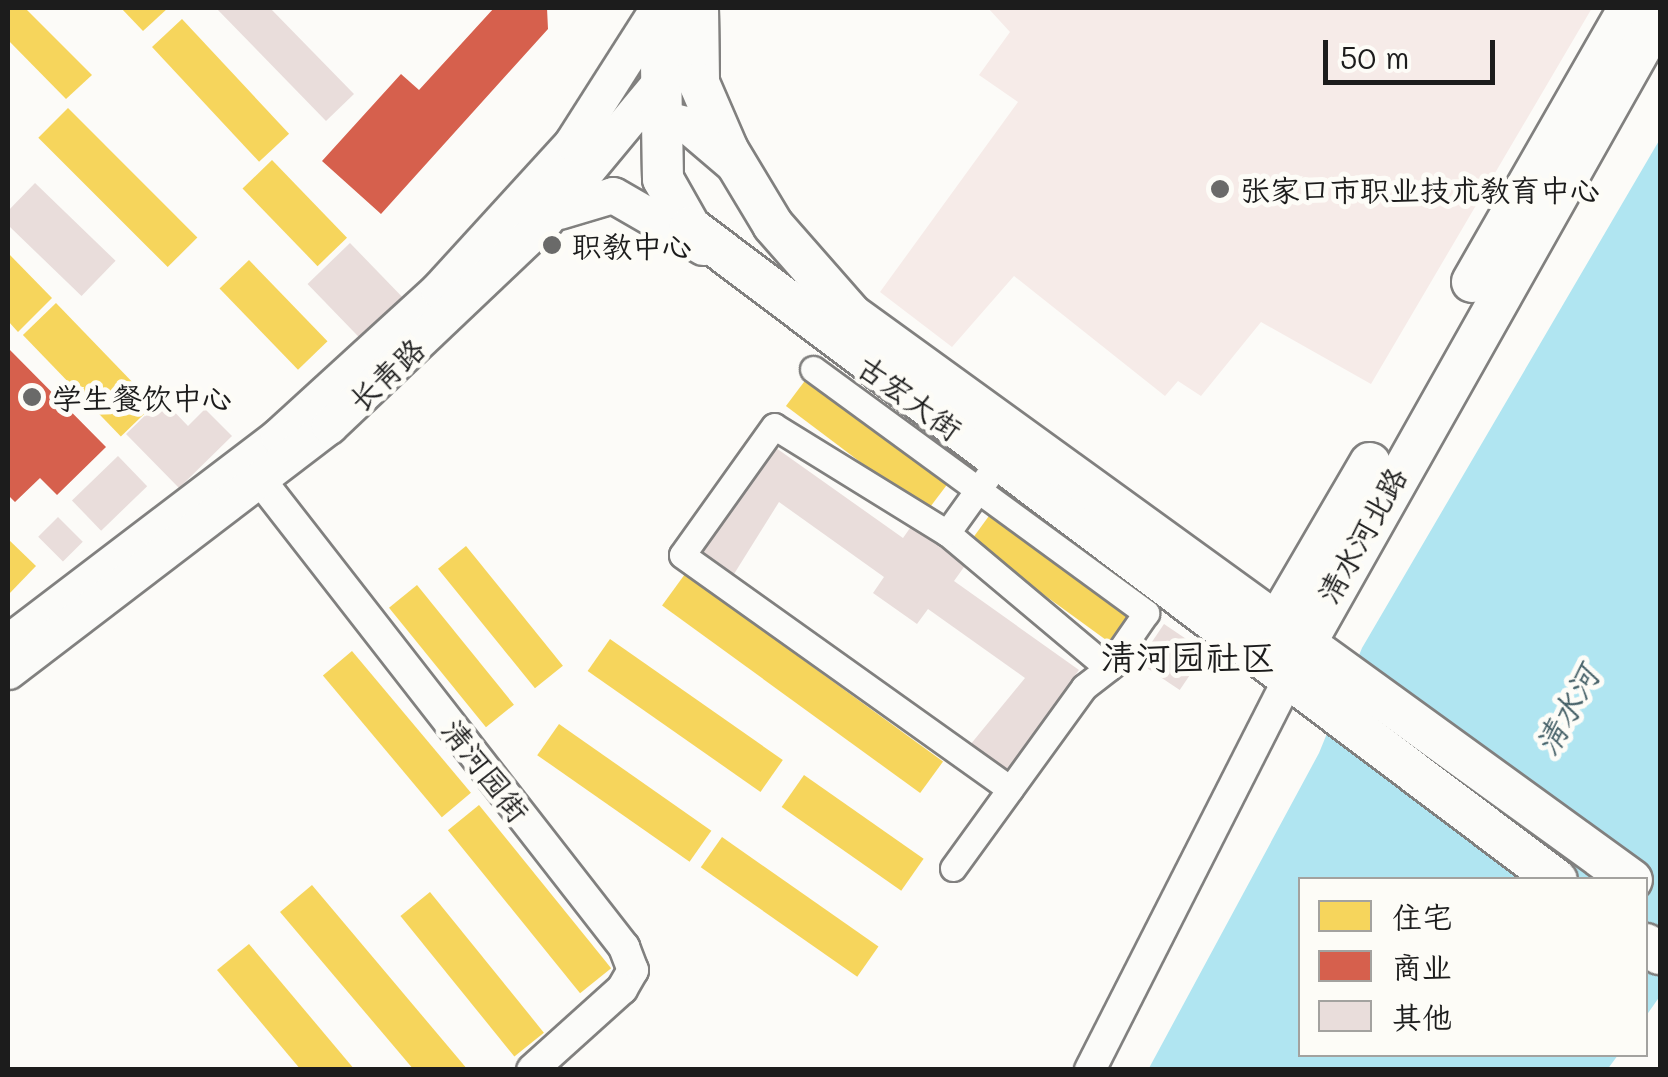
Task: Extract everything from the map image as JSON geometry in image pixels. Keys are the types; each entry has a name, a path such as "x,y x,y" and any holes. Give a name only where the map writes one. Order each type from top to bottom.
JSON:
{"main road":[{"name":"古宏大街","path":"659,8 654,104 671,204 728,264 988,476 1288,660 1336,666 1628,877"},
{"name":"长青路","path":"8,642 254,472 438,290 591,118 659,8"},
{"name":"长青路","path":"8,672 254,472 542,224 654,104 690,8"},
{"name":"古宏大街","path":"698,8 699,83 744,176 809,269 896,354 1288,660"},
{"name":"清水河北路","path":"1288,660 1629,8"},
{"name":"清水河北路","path":"1288,660 1660,14"},
{"path":"591,118 654,104 704,135 744,176"},
{"path":"542,224 571,201 614,194 728,264"},
{"path":"1288,660 1553,877"}],"street":[{"path":"813,368 988,476 1146,613 1108,668"},
{"path":"1010,789 682,555 774,426 948,533 1108,668"},
{"name":"清河园街","path":"254,472 624,947 633,970 622,989 532,1070"},
{"path":"948,533 988,476"},
{"path":"953,868 1084,687 1108,668 1172,588"},
{"name":"清水河北路","path":"1090,1070 1288,660"}],"shaded area":[{"name":"张家口市职业技术教育中心","path":"988,8 1592,8 1371,384 1261,322 1201,396 1178,381 1165,396 1014,276 952,347 880,292 1018,102 979,75 1010,32"}],"water":[{"name":"清水河","path":"1660,139 1660,996 1648,1013 1648,877 1298,877 1298,1057 1617,1057 1607,1070 1148,1070 1319,753 1362,648"}],"building: 住宅":[{"path":"8,8 25,8 92,75 66,99 8,40"},
{"path":"121,8 168,8 143,31"},
{"path":"182,19 289,134 259,162 152,47"},
{"path":"68,108 197,237 168,267 38,138"},
{"path":"272,160 347,238 318,266 243,188"},
{"path":"8,253 52,298 18,332 8,321"},
{"path":"249,260 327,341 298,370 220,288"},
{"path":"56,303 154,404 121,436 23,335"},
{"path":"810,374 951,480 926,512 786,406"},
{"path":"994,509 1140,615 1116,647 970,541"},
{"path":"8,539 36,566 8,595"},
{"path":"466,546 563,666 535,688 438,569"},
{"path":"685,574 943,762 920,793 662,606"},
{"path":"417,585 514,705 486,727 389,608"},
{"path":"610,639 783,760 760,792 588,671"},
{"path":"352,651 471,793 442,817 323,675"},
{"path":"559,724 711,831 690,862 537,755"},
{"path":"804,775 924,859 901,891 782,807"},
{"path":"479,805 611,968 580,993 448,830"},
{"path":"722,837 878,947 857,977 701,867"},
{"path":"312,885 468,1070 414,1070 280,912"},
{"path":"430,892 544,1033 514,1057 400,916"},
{"path":"249,944 355,1070 301,1070 217,970"}],"building: 商业":[{"path":"494,8 547,8 548,29 381,214 322,161 401,74 419,90"},
{"name":"学生餐饮中心","path":"8,348 106,447 57,495 40,478 15,502 8,495"}],"building: 其他":[{"path":"216,8 270,8 354,94 326,121"},
{"path":"35,183 116,261 82,296 8,225 8,211"},
{"path":"350,243 404,299 362,340 308,284"},
{"path":"162,399 188,426 205,409 232,436 179,488 126,434"},
{"path":"769,443 903,538 915,521 969,560 954,581 1079,670 1006,771 970,745 1025,678 928,609 917,624 873,593 884,577 779,502 734,574 695,546"},
{"path":"118,456 147,486 101,531 72,500"},
{"path":"58,517 83,542 63,562 38,537"},
{"path":"1164,624 1205,652 1180,690 1138,662"}],"place":[{"name":"张家口市职业技术教育中心","path":"1220,189"},
{"name":"职教中心","path":"552,245"},
{"name":"学生餐饮中心","path":"32,397"}],"district":[{"name":"清河园社区","path":"1188,656"}]}
